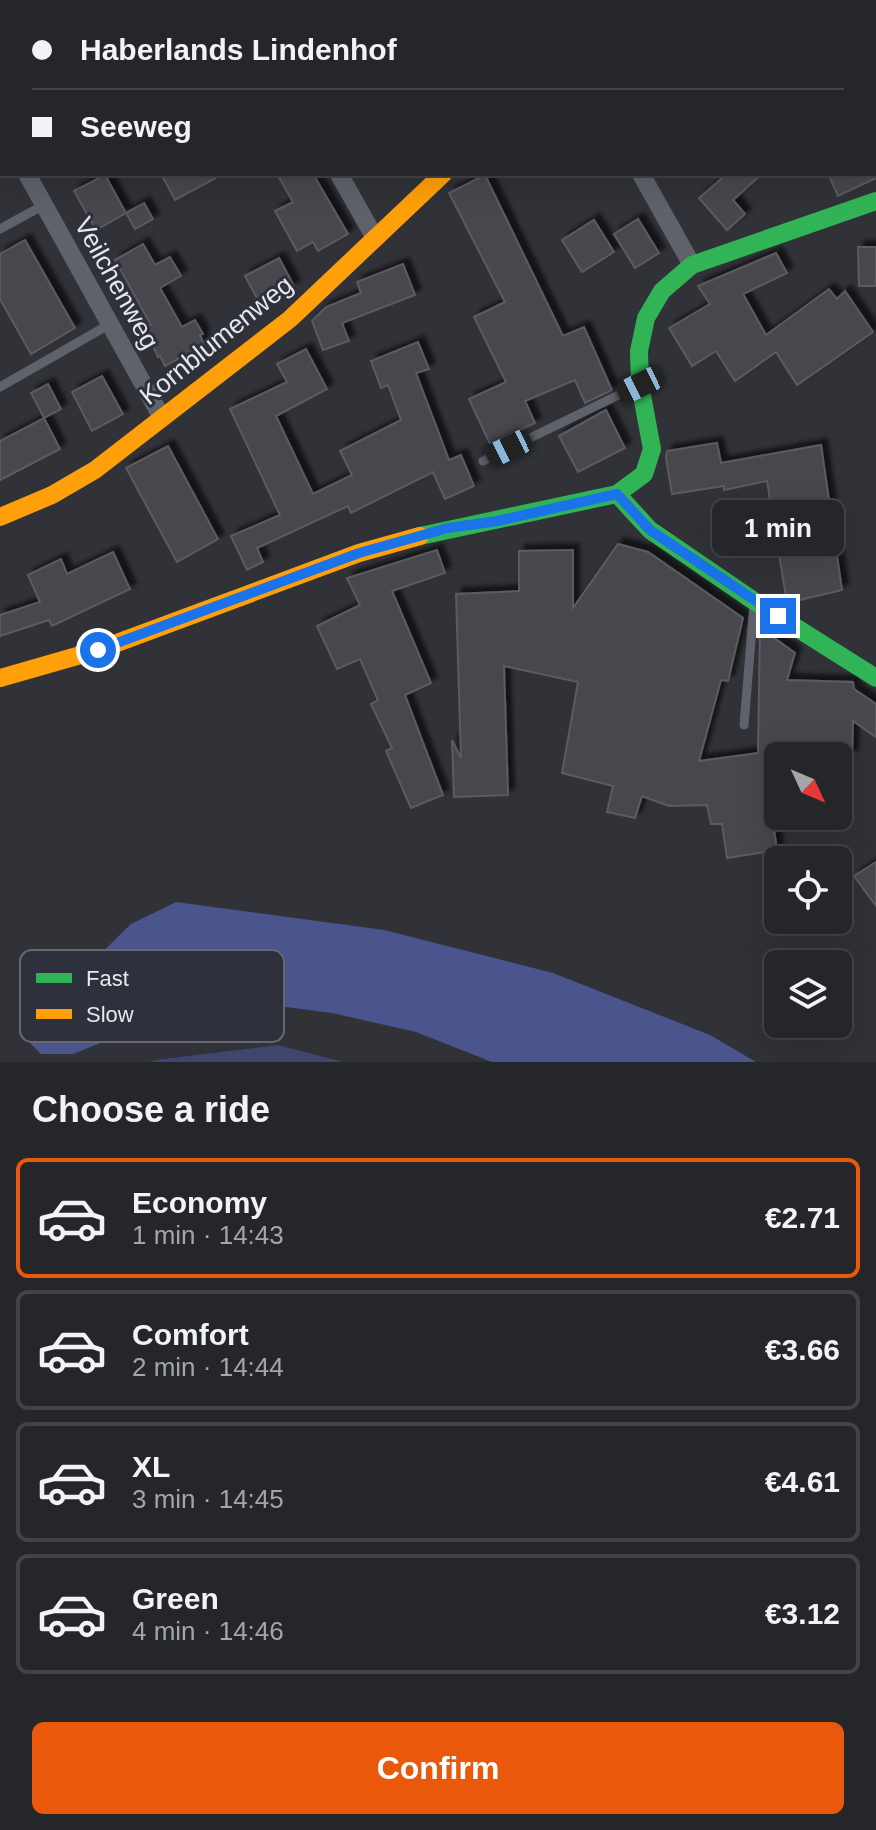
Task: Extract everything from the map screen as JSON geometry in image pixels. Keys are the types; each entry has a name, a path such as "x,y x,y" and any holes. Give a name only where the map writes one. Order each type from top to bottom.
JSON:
{"street":[{"name":"Veilchenweg","path":"28,176 162,418"},
{"path":"340,176 375,238"},
{"name":"Kornblumenweg","path":"0,517 52,495 95,470 290,319 441,176"},
{"path":"642,176 692,265"},
{"path":"0,678 98,650 359,553 448,528 497,521 617,494 644,474 652,449 640,385 639,351 646,318 662,291 692,265 876,201"},
{"path":"617,494 650,530 754,601 876,678"}],"lane":[{"path":"0,229 44,205"},
{"path":"0,387 110,324"},
{"path":"483,461 640,385"},
{"path":"744,725 754,601"}],"shaded area":[{"path":"176,902 384,930 553,973 710,1035 756,1062 492,1062 416,1032 332,1013 284,1007 284,950 104,950 131,924"},
{"path":"103,1042 73,1054 41,1054 30,1043"},
{"path":"278,1045 343,1062 149,1062 155,1060"}],"building":[{"path":"106,176 126,213 96,230 74,191"},
{"path":"162,176 219,176 175,200"},
{"path":"278,176 314,176 348,234 318,251 313,242 297,251 275,211 293,202"},
{"path":"485,176 563,336 584,327 612,390 585,403 575,380 525,401 535,423 490,444 469,399 506,382 474,317 505,302 449,193"},
{"path":"725,176 760,176 733,200 745,214 727,230 699,198"},
{"path":"829,176 876,176 876,178 838,196"},
{"path":"144,203 153,219 135,229 126,213"},
{"path":"638,219 659,253 635,268 614,234"},
{"path":"594,220 614,252 582,272 562,240"},
{"path":"25,240 75,328 31,354 0,299 0,254"},
{"path":"143,244 155,265 170,257 181,276 160,288 182,327 195,320 203,334 200,335 204,344 165,366 145,329 151,325 115,260"},
{"path":"858,247 876,247 876,286 859,286"},
{"path":"776,253 787,273 743,294 766,335 829,289 837,299 845,291 873,332 797,385 776,352 735,381 716,351 692,366 669,328 710,304 698,286"},
{"path":"279,258 294,286 260,304 245,276"},
{"path":"403,264 415,295 342,323 349,341 323,350 312,321 326,307 361,293 357,282"},
{"path":"418,342 429,369 416,373 449,460 461,455 474,486 445,499 433,472 351,513 348,506 257,548 263,562 247,570 231,536 280,515 230,409 287,382 277,364 306,349 327,389 276,416 313,494 352,475 340,451 401,420 388,385 381,388 371,361"},
{"path":"102,376 123,414 92,431 72,392"},
{"path":"48,384 61,409 44,418 31,393"},
{"path":"606,410 625,448 578,472 559,436"},
{"path":"44,418 60,449 0,480 0,441"},
{"path":"717,443 721,463 821,445 842,590 787,603 767,481 724,490 724,486 672,494 667,451"},
{"path":"168,446 218,539 177,562 126,468"},
{"path":"618,544 648,552 743,618 728,681 721,680 699,761 758,753 760,628 795,653 787,680 853,682 854,689 876,704 876,737 853,721 852,756 852,742 764,742 764,830 774,830 776,846 764,846 764,852 727,858 722,824 711,824 707,805 669,806 642,796 635,818 607,812 613,786 562,773 578,682 504,666 508,795 454,797 452,740 461,758 456,594 519,591 519,551 573,550 573,608"},
{"path":"437,550 445,573 392,591 431,683 405,695 443,795 411,808 386,751 392,748 371,704 378,700 360,659 337,669 317,626 360,605 347,578"},
{"path":"113,552 130,589 52,626 49,620 0,636 0,615 40,602 28,575 61,559 67,574"},
{"path":"876,862 876,906 854,876"}],"traffic: fast":[{"path":"420,536 617,494 644,474 652,449 640,385 639,351 646,318 662,291 692,265 876,201"},
{"path":"617,494 650,530 754,601 876,678"}],"traffic: slow":[{"path":"0,517 52,495 95,470 290,319 441,176"},
{"path":"0,678 98,650 359,553 420,536"}],"route":[{"path":"98,650 359,553 448,528 497,521 617,494 650,530 778,616"}]}
